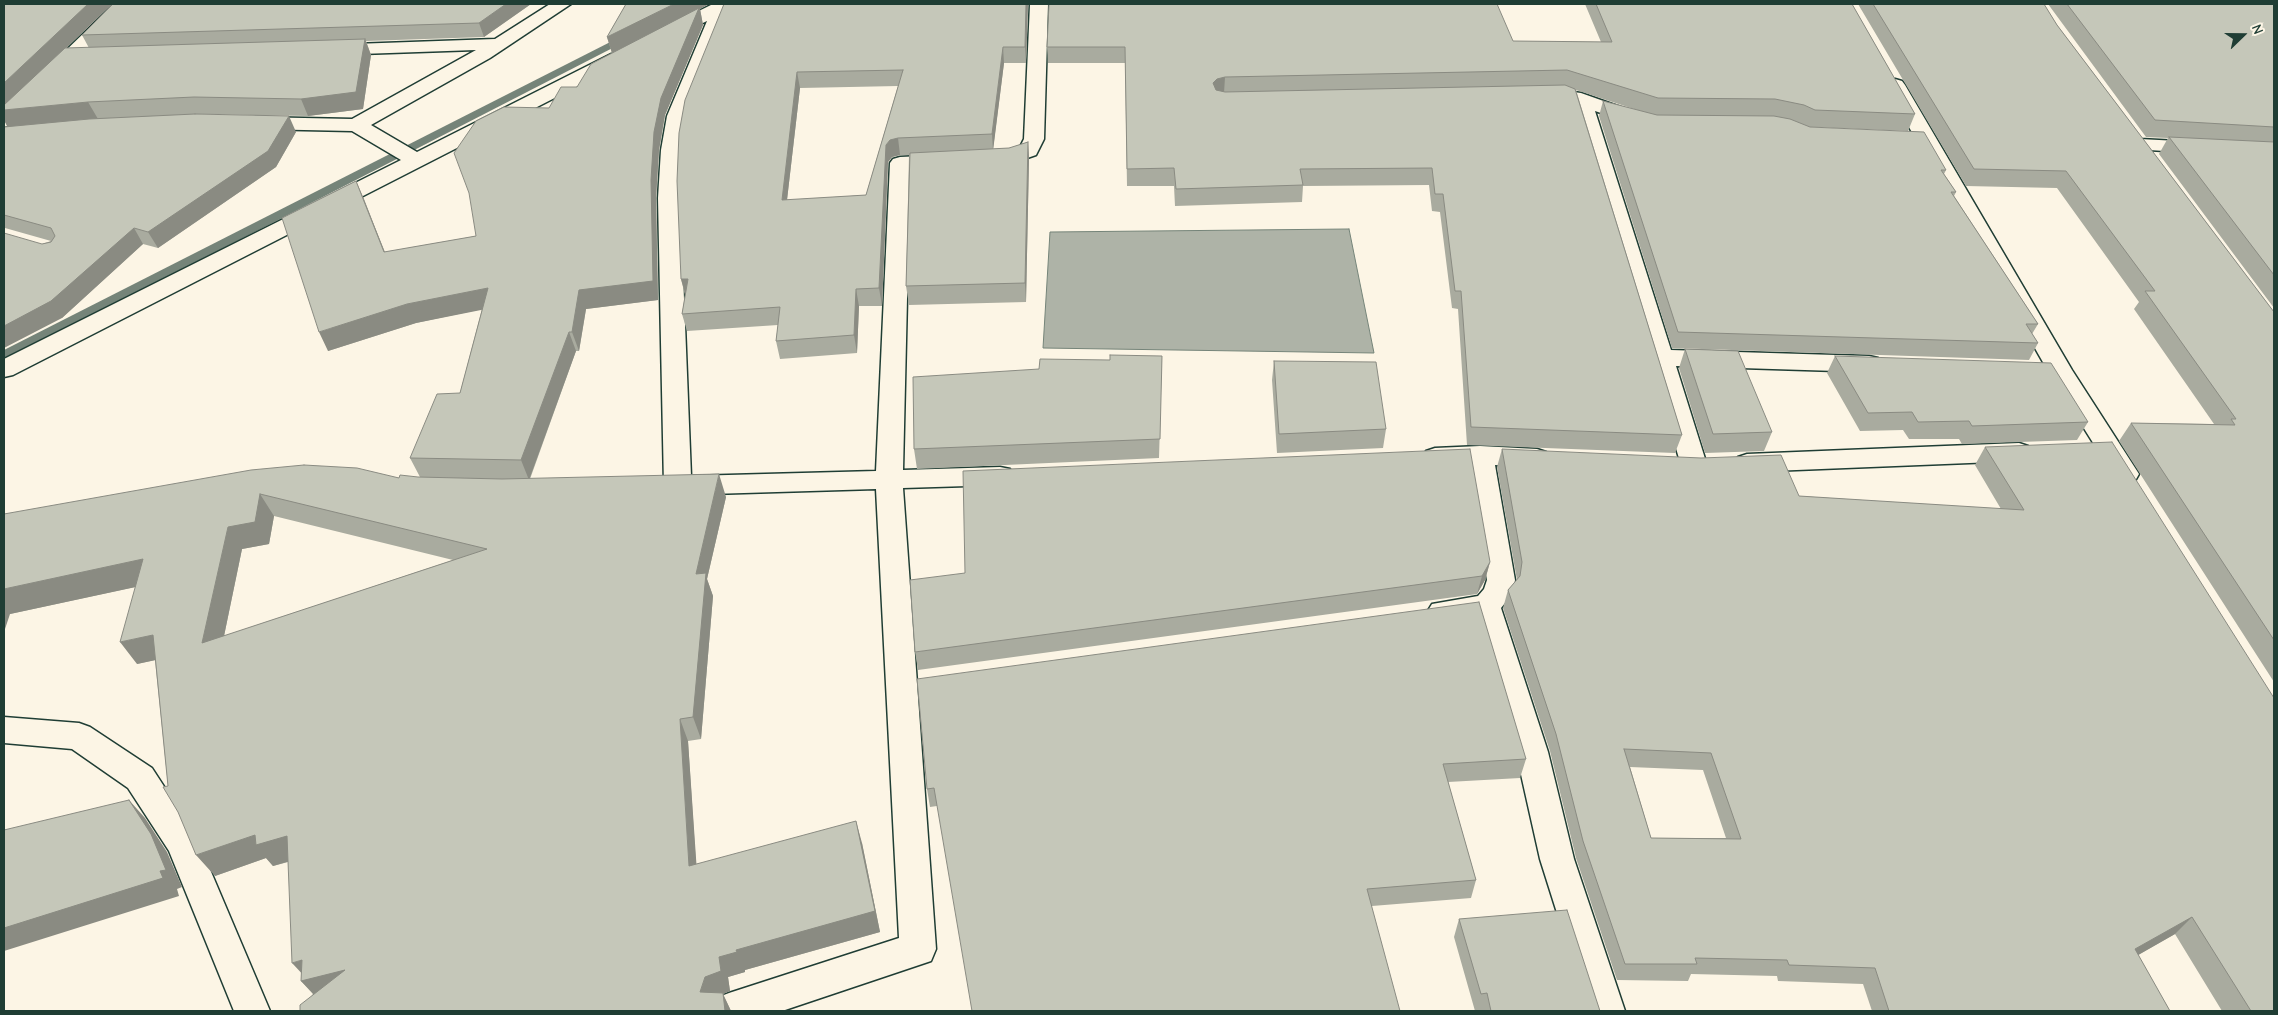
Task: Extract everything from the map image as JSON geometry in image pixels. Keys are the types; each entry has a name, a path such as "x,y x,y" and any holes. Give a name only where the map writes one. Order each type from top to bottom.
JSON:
{"street":[{"path":"7,130 68,58 124,4"},
{"path":"356,125 499,44 562,4"},
{"path":"652,41 722,6 764,4"},
{"path":"729,1011 918,949 900,686 889,481 900,163 1010,158 1029,150 1034,139 1039,4"},
{"path":"678,486 669,198 671,150 677,116 722,6"},
{"path":"313,50 499,44"},
{"path":"4,369 412,157 635,50"},
{"path":"68,58 98,57"},
{"path":"1883,63 1915,139 2137,491"},
{"path":"1521,95 1563,94 1626,118 1653,123"},
{"path":"1582,101 1663,358 1710,464"},
{"path":"240,123 356,125 412,157"},
{"path":"2157,169 2134,137 2274,152"},
{"path":"1663,358 1891,365"},
{"path":"2030,370 2060,370"},
{"path":"2081,450 2110,449"},
{"path":"1665,463 1710,464 2041,451"},
{"path":"1411,458 1480,455 1558,458"},
{"path":"1413,616 1486,606 1498,593 1501,580 1480,455"},
{"path":"649,487 889,481 1027,475"},
{"path":"1486,606 1532,752 1557,859 1607,1011"},
{"path":"900,686 930,682"},
{"path":"4,730 79,736 140,778 184,844 252,1011"}],"shaded area":[{"path":"1349,229 1374,353 1043,348 1050,232"}],"building":[{"path":"4,4 88,4 4,83"},
{"path":"113,4 506,4 479,23 82,35"},
{"path":"626,4 674,4 607,37"},
{"path":"724,4 1026,4 1025,47 1003,47 992,134 898,138 890,140 886,145 879,288 856,289 854,335 776,341 780,307 682,314 688,279 681,279 677,181 679,133 685,100","holes":["903,70 866,195 782,200 797,72"]},
{"path":"1049,4 1497,4 1513,41 1612,42 1596,4 1852,4 1915,114 1815,110 1804,105 1775,99 1658,98 1567,70 1225,77 1217,79 1213,83 1216,90 1225,92 1565,85 1575,89 1682,435 1471,427 1461,291 1455,291 1443,194 1435,194 1432,168 1300,169 1303,185 1176,189 1174,168 1127,169 1125,47 1047,47"},
{"path":"1873,4 2044,4 2057,25 2274,312 2274,640 2131,423 2235,425 2231,419 2236,419 2145,291 2155,291 2066,171 1974,169"},
{"path":"2067,4 2274,4 2274,127 2155,120"},
{"path":"699,8 661,98 654,132 651,180 653,281 579,290 572,332 569,332 521,460 410,458 437,394 460,393 488,288 407,304 319,332 282,218 356,181 384,252 476,236 469,193 454,153 476,121 504,107 549,108 561,87 577,87 591,64"},
{"path":"365,39 356,92 301,99 194,97 88,102 4,110 4,105 65,48"},
{"path":"1603,101 1657,115 1774,116 1790,119 1810,127 1924,132 1946,170 1941,170 1956,192 1951,192 2038,324 2026,324 2038,343 1678,332"},
{"path":"195,114 289,116 268,151 148,232 134,228 51,301 4,326 4,233 42,244 51,242 55,236 51,228 4,215 4,127 89,119"},
{"path":"2169,137 2274,142 2274,275"},
{"path":"1028,142 1025,283 906,286 910,153 1009,148"},
{"path":"1685,349 1738,351 1772,432 1713,434"},
{"path":"1110,355 1162,356 1160,439 914,449 913,377 1039,369 1040,359 1110,360"},
{"path":"1835,356 2051,363 2088,422 1972,426 1969,421 1918,422 1912,412 1868,413"},
{"path":"1274,361 1376,362 1386,429 1279,434"},
{"path":"2112,442 2274,698 2274,1011 2251,1011 2192,917 2135,949 2170,1011 1889,1011 1875,968 1789,965 1787,960 1695,958 1697,964 1625,964 1583,841 1556,734 1508,590 1520,576 1522,562 1502,449 1701,458 1781,455 1799,496 2024,510 1985,447","holes":["1624,749 1711,753 1741,839 1651,838"]},
{"path":"1470,449 1490,562 1482,576 915,652 910,580 965,573 963,471"},
{"path":"304,465 357,468 399,478 400,475 502,479 719,474 696,574 706,573 693,717 680,719 689,866 856,821 875,911 736,950 737,952 719,957 721,971 705,977 700,992 723,993 725,1011 300,1011 300,1005 345,970 301,981 302,960 292,963 287,836 256,845 255,835 196,855 178,812 163,787 168,786 153,635 120,642 143,559 4,589 4,514 251,470","holes":["260,494 487,549 202,643 228,527 255,522"]},
{"path":"1479,602 1526,759 1443,764 1476,880 1367,889 1400,1011 972,1011 934,788 927,789 917,679"},
{"path":"129,800 151,834 166,870 160,871 163,878 4,928 4,830"},
{"path":"1567,910 1600,1011 1491,1011 1487,993 1481,994 1459,919"}],"waterway":[{"path":"4,356 628,36"}]}
